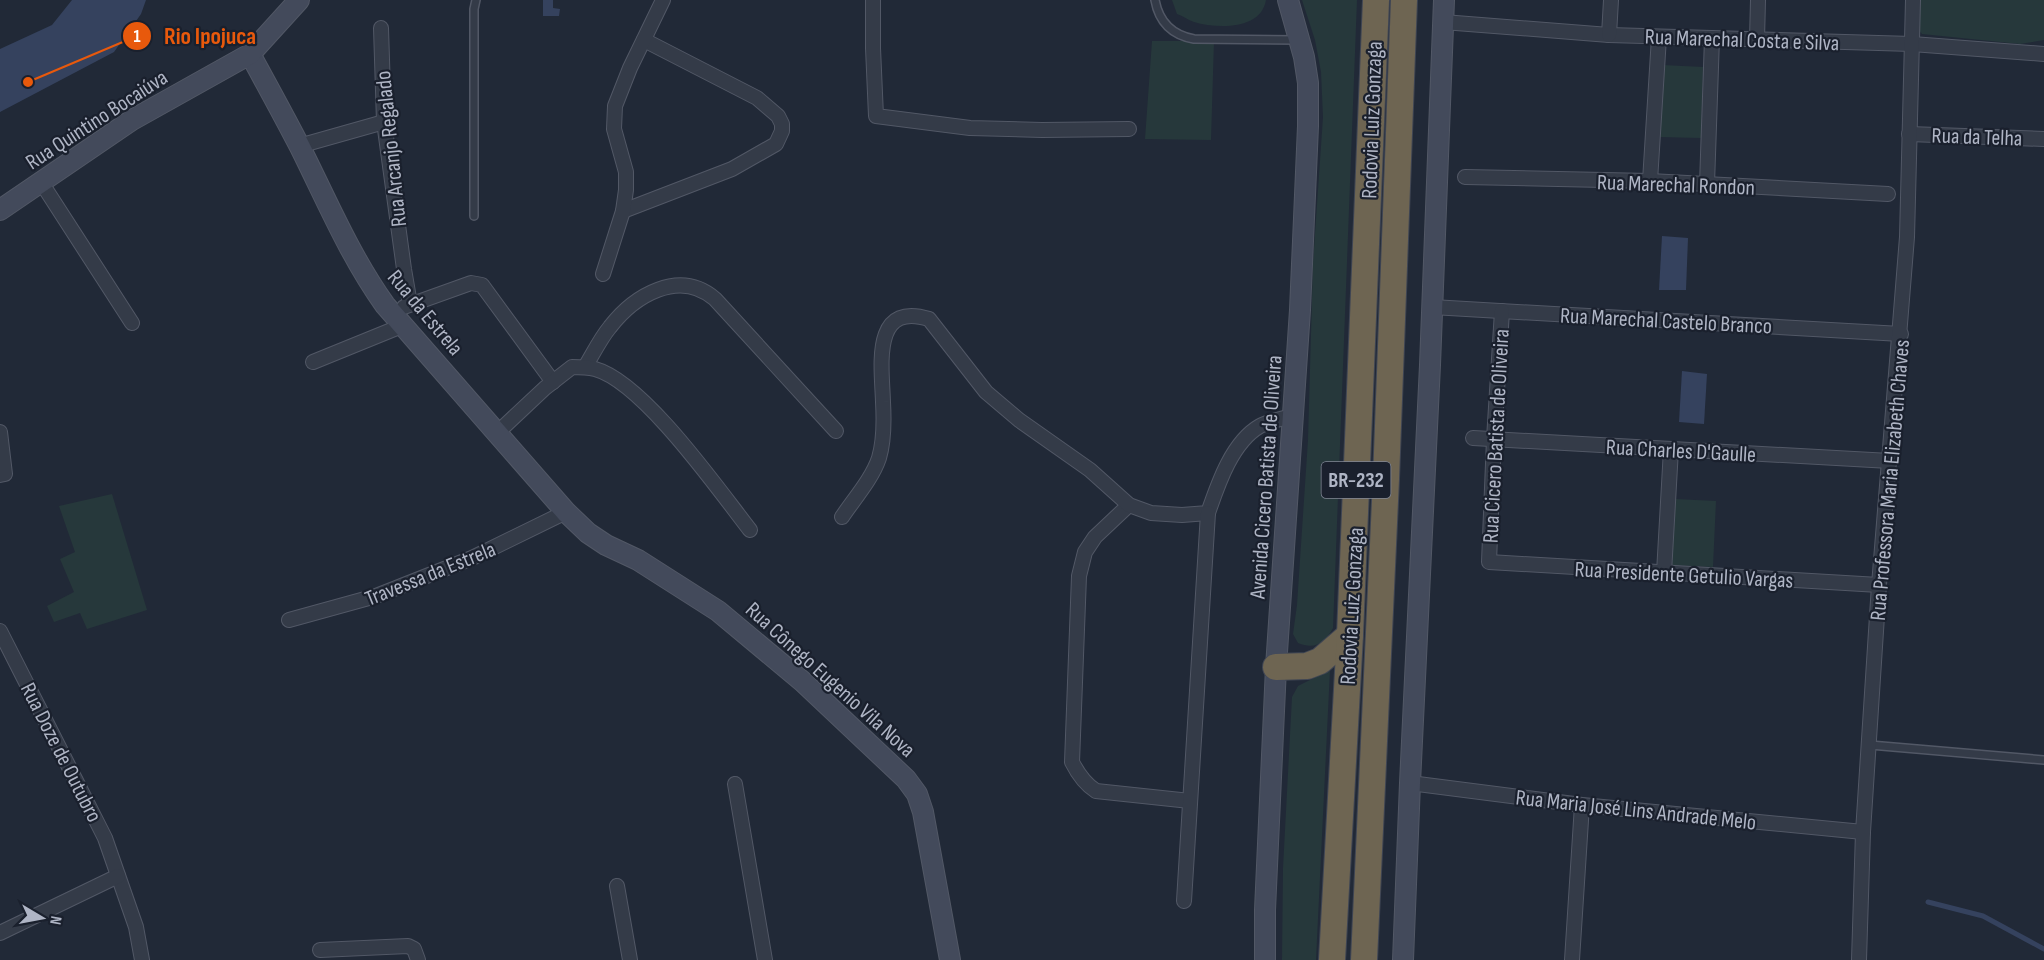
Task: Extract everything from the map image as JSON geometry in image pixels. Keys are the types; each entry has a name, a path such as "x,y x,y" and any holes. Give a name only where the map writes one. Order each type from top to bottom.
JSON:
{"highway":[{"name":"Rodovia Luiz Gonzaga","path":"1332,960 1350,635 1376,0"},
{"name":"Rodovia Luiz Gonzaga","path":"1364,960 1386,479 1404,0"},
{"path":"1276,667 1307,666 1320,661 1350,635"}],"main road":[{"name":"Rua Quintino Bocaiúva","path":"0,210 132,120 250,54 299,0"},
{"name":"Avenida Cicero Batista de Oliveira","path":"1264,960 1276,667 1299,310 1308,126 1308,84 1300,40 1288,0"},
{"path":"1403,960 1422,558 1443,0"},
{"name":"Rua da Estrela","path":"250,54 341,232 372,286 566,512"},
{"name":"Rua Cônego Eugenio Vila Nova","path":"566,512 597,539 638,560 718,611 802,681 906,779 917,794 922,812 951,960"}],"street":[{"path":"603,274 623,211 626,172 614,129 613,116 623,84 663,0"},
{"path":"873,0 876,116 970,128 1129,129"},
{"path":"1609,35 1611,0"},
{"path":"1757,39 1758,0"},
{"name":"Rua Professora Maria Elizabeth Chaves","path":"1859,960 1863,832 1879,585 1907,237 1913,0"},
{"name":"Rua Marechal Costa e Silva","path":"1443,22 1609,35 1912,44 2043,54"},
{"name":"Rua Arcanjo Regalado","path":"381,28 384,122 410,304"},
{"path":"1650,181 1659,37"},
{"path":"1707,184 1712,38"},
{"path":"623,211 732,169 776,144 782,131 782,124 778,116 757,98 644,40"},
{"path":"299,146 384,122"},
{"name":"Rua da Telha","path":"1910,134 2044,139"},
{"name":"Rua Marechal Rondon","path":"1465,177 1650,181 1888,194"},
{"path":"41,182 132,323"},
{"path":"313,362 398,319 410,304 476,282 482,285 553,382"},
{"path":"585,367 608,328 640,297 676,285 692,287 715,299 836,431"},
{"name":"Rua Marechal Castelo Branco","path":"1432,307 1901,334"},
{"name":"Rua Cicero Batista de Oliveira","path":"1489,562 1502,311"},
{"path":"842,517 879,458 883,428 881,349 884,337 889,327 899,319 920,316 929,319 938,328 986,392 1019,420 1090,471 1129,506 1151,513 1182,515 1208,513"},
{"path":"497,433 553,382 572,368 596,369 647,405 684,446 750,530"},
{"path":"1184,902 1208,513 1223,471 1239,446 1260,426 1292,416"},
{"path":"0,432 5,474 0,475"},
{"name":"Rua Charles D'Gaulle","path":"1473,438 1890,461"},
{"path":"1664,573 1671,449"},
{"path":"1129,506 1095,537 1085,552 1078,576 1072,762 1078,774 1088,786 1096,791 1190,801"},
{"name":"Travessa da Estrela","path":"289,621 376,597 472,558 566,512"},
{"name":"Rua Presidente Getulio Vargas","path":"1489,562 1879,585"},
{"name":"Rua Doze de Outubro","path":"0,631 105,838 136,927 142,960"},
{"name":"Rua Maria José Lins Andrade Melo","path":"1410,783 1582,805 1863,832"},
{"path":"735,784 765,960"},
{"path":"1572,960 1582,805"},
{"path":"0,933 118,876"},
{"path":"617,886 630,960"},
{"path":"320,950 408,946 414,949 418,960"}],"lane":[{"path":"474,216 474,9 476,0"},
{"path":"1155,0 1164,22 1175,33 1184,37 1300,40"},
{"path":"1870,745 2044,760"}],"shaded area":[{"path":"1172,0 1266,0 1256,17 1247,22 1215,26 1194,22 1177,14"},
{"path":"1302,0 1357,0 1333,628 1327,638 1319,644 1310,646 1298,643 1293,634 1308,440 1313,263 1323,117 1321,72 1315,40"},
{"path":"1919,0 2044,0 2044,40 2020,44 1922,34 1917,28"},
{"path":"1152,41 1214,41 1211,140 1145,139"},
{"path":"1662,65 1703,67 1701,138 1659,137"},
{"path":"112,494 147,610 87,629 80,613 54,622 47,606 74,592 60,559 75,552 59,506"},
{"path":"1675,499 1716,501 1713,567 1672,565"},
{"path":"1330,670 1316,960 1282,960 1283,868 1292,697 1298,686"}],"water":[{"path":"72,0 146,0 141,14 114,52 0,112 0,49 52,25"},
{"path":"543,0 553,0 553,8 560,9 559,16 543,16"},
{"path":"1662,236 1688,238 1686,290 1659,290"},
{"path":"1682,371 1707,374 1704,424 1679,422"}],"waterway":[{"path":"1928,902 1983,916 2044,949"}],"place":[{"name":"Rio Ipojuca","path":"28,82"}]}
